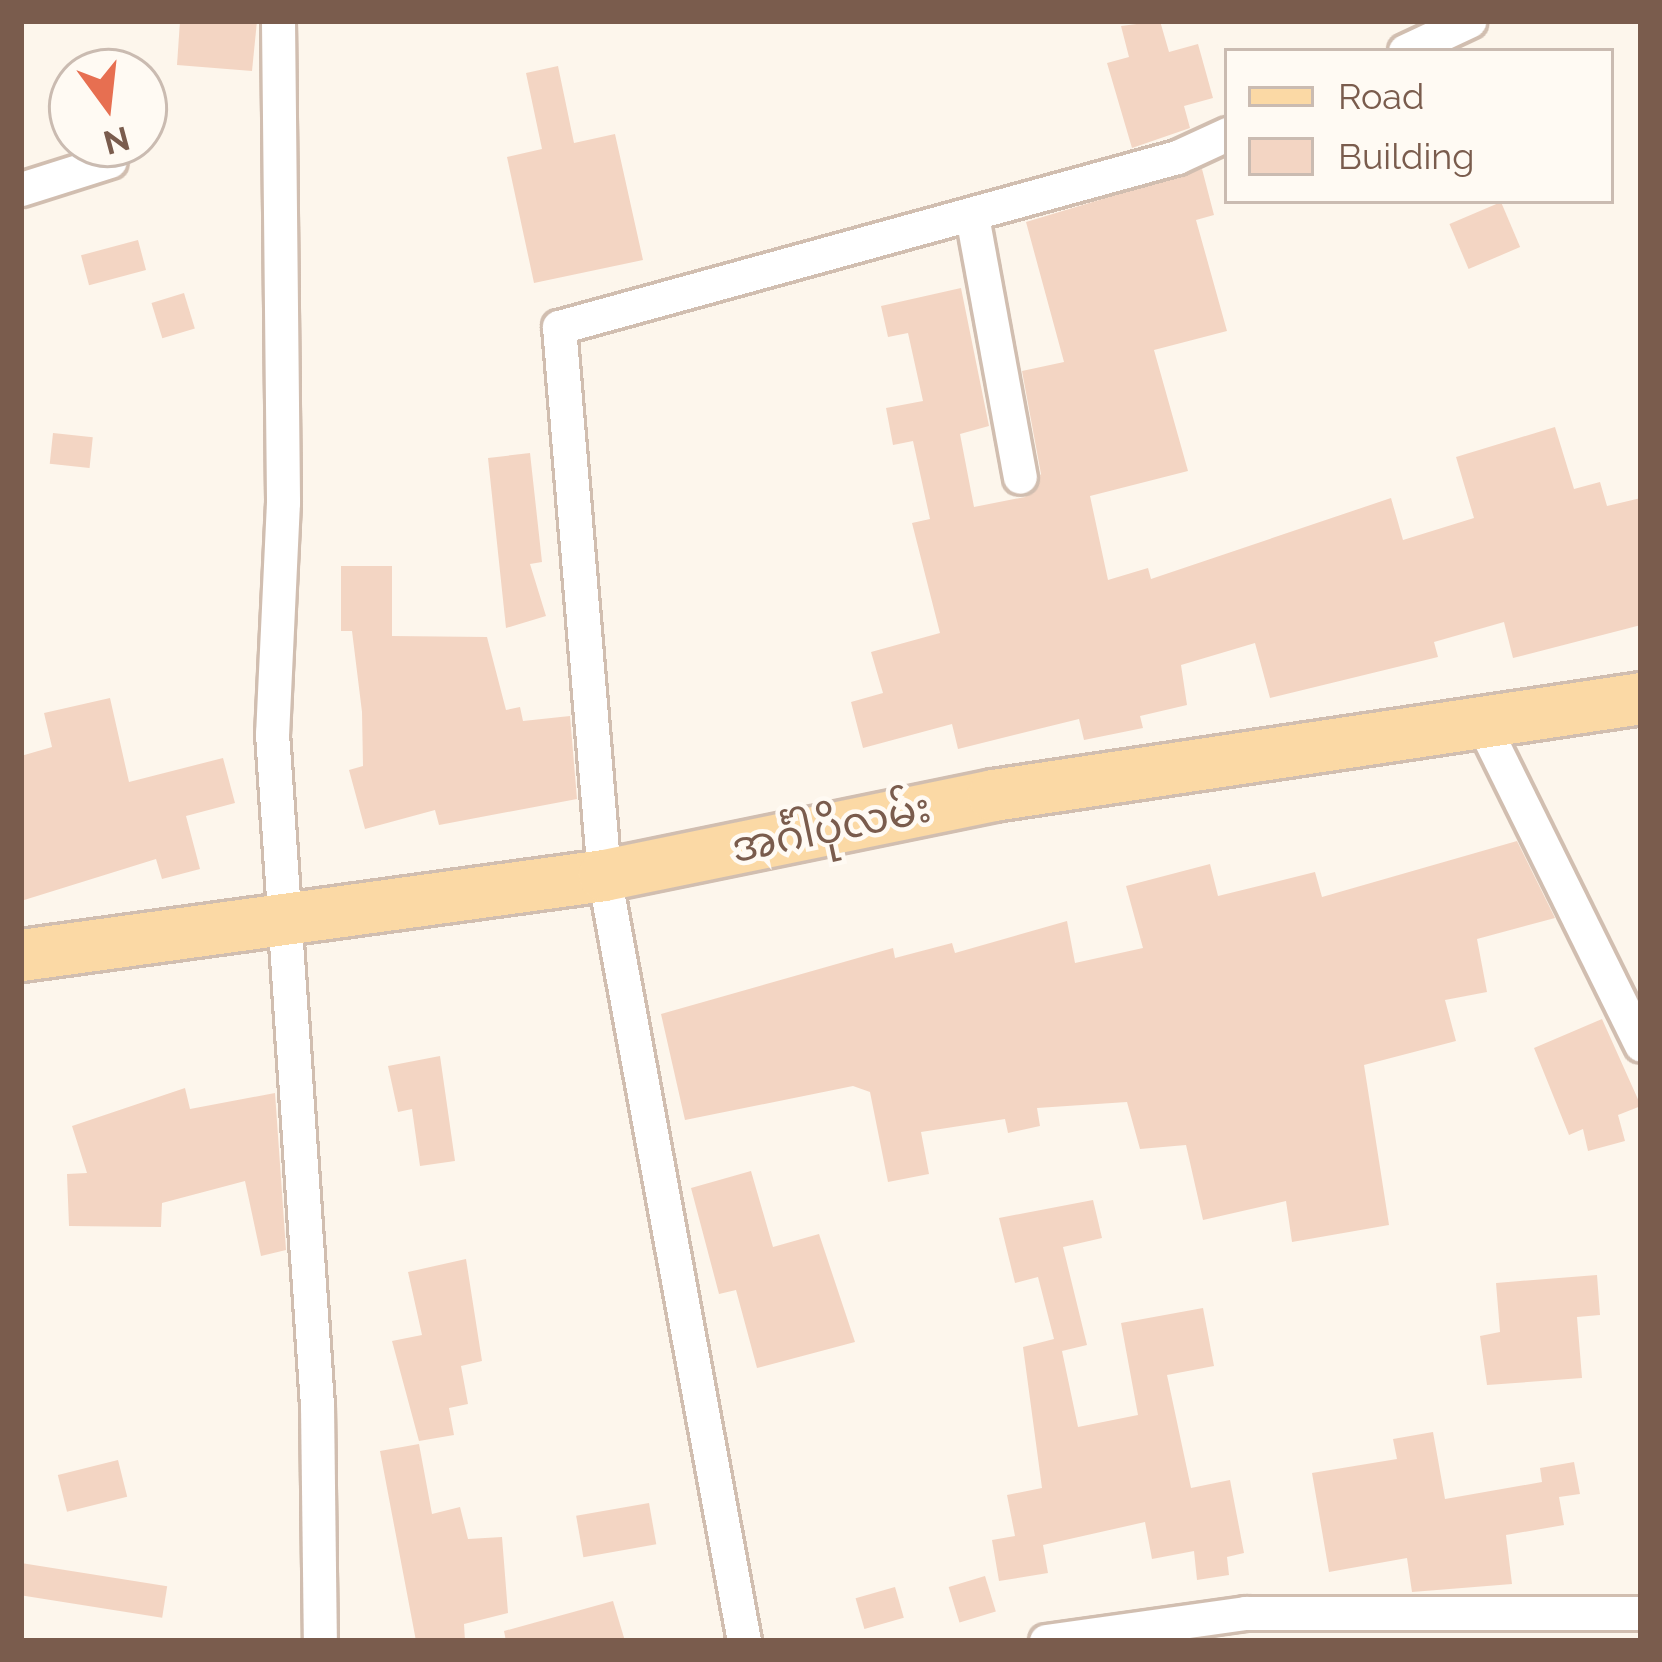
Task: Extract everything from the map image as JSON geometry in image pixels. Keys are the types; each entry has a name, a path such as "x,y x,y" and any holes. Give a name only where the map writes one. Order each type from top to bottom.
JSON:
{"main road":[{"name":"အင်္ဂါပိုလမ်း","path":"21,955 290,913 604,875 992,795 1641,698"}],"street":[{"path":"278,21 283,502 272,733 290,913 320,1641"},
{"path":"1411,48 1469,21"},
{"path":"744,1641 604,875 559,327 973,216 1224,135"},
{"path":"21,189 88,168"},
{"path":"973,216 1020,477"},
{"path":"1481,721 1641,1045"},
{"path":"1046,1641 1245,1612 1641,1613"}],"building":[{"path":"180,21 257,21 252,71 177,65"},
{"path":"1160,21 1169,52 1198,44 1213,98 1184,106 1190,128 1132,148 1107,63 1129,57 1121,26"},
{"path":"558,66 574,143 615,134 643,260 534,283 507,157 542,149 526,73"},
{"path":"1202,169 1214,215 1196,220 1227,331 1154,350 1188,471 1090,496 1108,580 1148,568 1151,579 1391,498 1403,540 1474,518 1456,457 1555,427 1574,489 1600,482 1607,506 1641,498 1641,625 1513,658 1504,622 1434,642 1438,657 1270,698 1255,643 1181,665 1187,705 1140,716 1143,728 1084,740 1079,719 958,749 952,724 863,748 851,702 883,693 871,652 940,633 912,523 930,519 913,441 893,445 886,408 923,401 908,333 888,337 881,306 961,288 989,426 960,434 974,507 1025,497 1041,474 1022,371 1064,362 1026,222"},
{"path":"1502,204 1520,247 1469,269 1449,224"},
{"path":"138,240 146,270 89,285 81,255"},
{"path":"184,293 195,328 162,338 151,303"},
{"path":"53,433 93,437 90,468 50,464"},
{"path":"530,453 542,562 530,564 546,616 506,628 488,458"},
{"path":"341,566 392,566 392,636 487,637 506,710 520,707 523,721 570,716 577,799 439,825 435,810 365,829 349,770 363,766 362,712 352,631 341,631"},
{"path":"110,698 129,782 223,758 235,803 186,816 200,869 162,879 156,859 21,901 21,756 52,747 44,713"},
{"path":"1517,841 1555,918 1477,939 1487,992 1445,1000 1456,1041 1364,1065 1389,1225 1292,1242 1286,1201 1203,1220 1186,1145 1140,1149 1127,1102 1037,1108 1040,1126 1008,1133 1005,1119 921,1132 929,1174 888,1182 870,1092 853,1086 685,1120 661,1014 893,948 895,958 952,943 955,953 1067,921 1075,963 1143,948 1126,886 1210,864 1218,896 1315,872 1322,897"},
{"path":"1602,1019 1641,1106 1618,1115 1625,1141 1588,1151 1583,1129 1569,1135 1534,1048"},
{"path":"440,1056 455,1161 420,1166 412,1109 398,1112 388,1066"},
{"path":"185,1088 190,1109 275,1093 286,1250 261,1256 245,1181 162,1203 161,1227 69,1226 67,1174 87,1173 72,1126"},
{"path":"751,1171 773,1247 819,1234 855,1342 757,1368 736,1290 719,1294 691,1188"},
{"path":"1093,1200 1102,1238 1063,1247 1087,1345 1062,1351 1078,1427 1138,1415 1121,1323 1203,1308 1214,1366 1167,1375 1191,1488 1230,1480 1244,1553 1227,1557 1229,1575 1197,1580 1194,1551 1152,1559 1145,1522 1043,1545 1048,1573 999,1581 992,1540 1015,1536 1007,1495 1042,1488 1023,1347 1054,1339 1038,1277 1015,1283 999,1218"},
{"path":"466,1259 482,1361 461,1366 468,1404 449,1408 454,1435 419,1441 392,1341 422,1335 408,1272"},
{"path":"1597,1275 1600,1315 1577,1317 1582,1378 1487,1385 1480,1336 1500,1332 1496,1283"},
{"path":"1433,1432 1445,1499 1542,1482 1540,1468 1574,1462 1580,1494 1559,1497 1564,1525 1506,1535 1512,1584 1412,1592 1407,1558 1329,1572 1312,1473 1397,1459 1393,1439"},
{"path":"419,1444 432,1514 460,1507 468,1539 502,1537 508,1613 464,1624 465,1641 416,1641 380,1451"},
{"path":"118,1460 127,1497 67,1512 58,1475"},
{"path":"649,1503 656,1544 583,1557 576,1516"},
{"path":"21,1563 167,1586 162,1618 21,1595"},
{"path":"985,1576 996,1611 959,1622 949,1587"},
{"path":"895,1587 904,1618 864,1629 856,1598"},
{"path":"613,1601 625,1641 506,1641 504,1631"}]}
